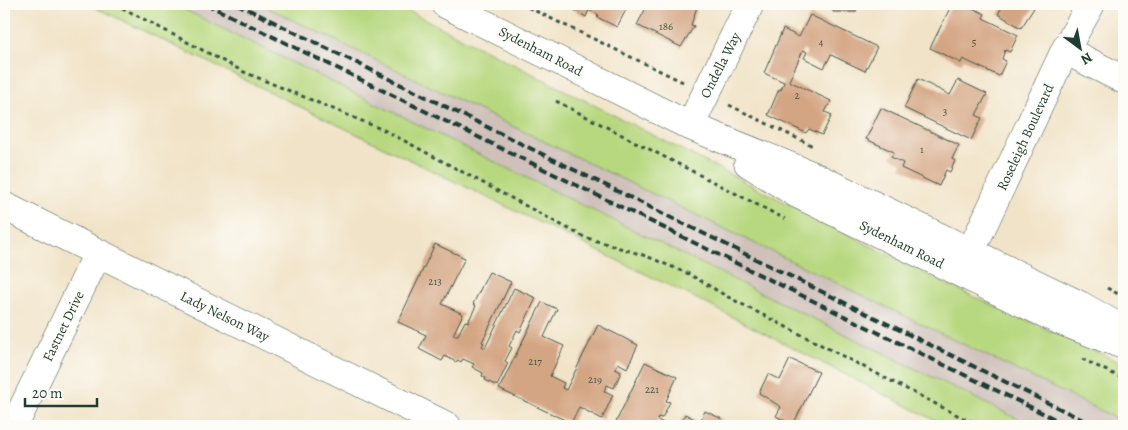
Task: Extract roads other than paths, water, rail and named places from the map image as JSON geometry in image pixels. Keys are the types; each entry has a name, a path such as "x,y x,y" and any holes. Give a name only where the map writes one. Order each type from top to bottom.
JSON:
{"street":[{"name":"Sydenham Road","path":"445,4 690,126 797,194 965,262 1080,305 1124,330"},
{"name":"Ondella Way","path":"690,126 750,4"},
{"name":"Roseleigh Boulevard","path":"965,262 1065,50 1091,4"},
{"path":"1065,50 1124,80"},
{"name":"Lady Nelson Way","path":"4,206 442,425"},
{"name":"Fastnet Drive","path":"14,426 98,253"},
{"name":"Sydenham Road","path":"965,262 1058,320 1124,345"}],"railway":[{"path":"206,4 1069,426"},
{"path":"237,4 1095,426"}]}
